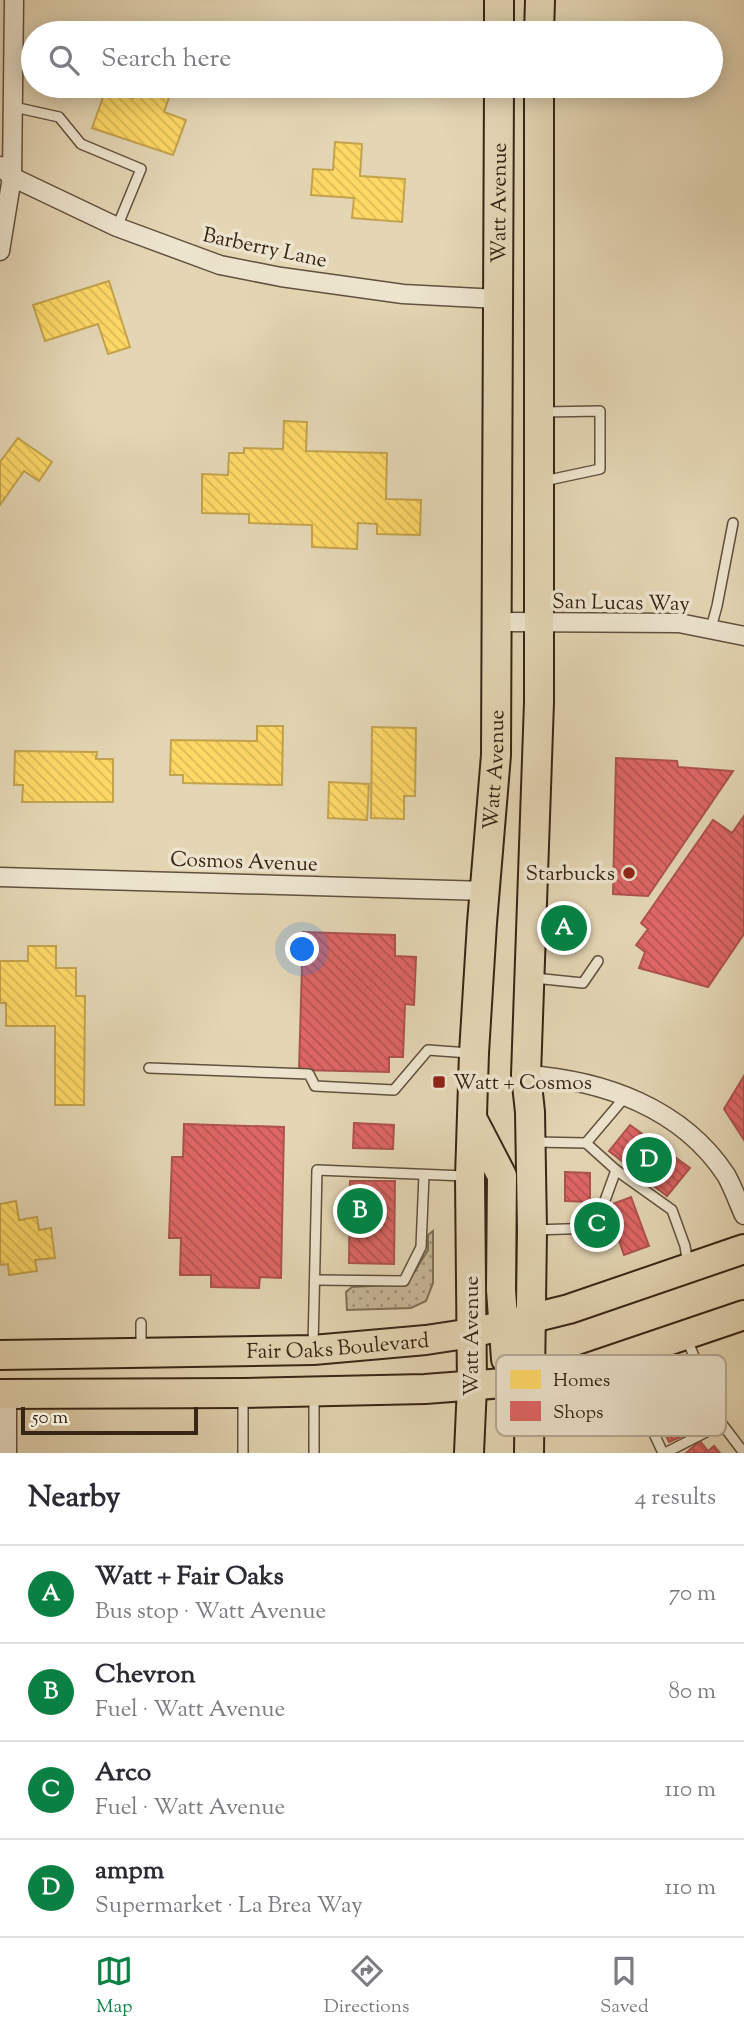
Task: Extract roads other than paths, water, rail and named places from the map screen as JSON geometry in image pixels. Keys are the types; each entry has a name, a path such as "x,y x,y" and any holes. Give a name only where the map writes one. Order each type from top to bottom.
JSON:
{"main road":[{"path":"499,0 499,21"},
{"path":"540,0 540,21"},
{"name":"Watt Avenue","path":"469,1453 472,1386 470,1177 474,1053 496,755 499,98"},
{"name":"Watt Avenue","path":"531,1355 530,1112 526,1075 538,715 539,98"},
{"path":"472,1117 502,1176 502,1326 506,1355"},
{"name":"Fair Oaks Boulevard","path":"0,1355 313,1350 384,1345 471,1333 532,1320 744,1249"},
{"name":"Fair Oaks Boulevard","path":"628,1355 744,1315"},
{"name":"Fair Oaks Boulevard","path":"3,1394 243,1393 496,1384"}],"street":[{"path":"0,251 14,107 14,0"},
{"name":"Barberry Lane","path":"6,172 117,227 220,265 281,277 403,294 498,299"},
{"name":"San Lucas Way","path":"496,622 679,623 744,636"},
{"name":"Cosmos Avenue","path":"0,877 486,891"},
{"path":"526,1075 572,1079 626,1096 662,1114 689,1132 708,1152 727,1177 744,1215"},
{"path":"3,1394 7,1453"}],"lane":[{"path":"14,107 60,117 81,144 141,169 117,227"},
{"path":"539,412 600,411 600,470 539,482"},
{"path":"711,628 733,523"},
{"path":"529,977 583,983 598,961"},
{"path":"149,1068 309,1073 315,1086 394,1090 428,1050 474,1053"},
{"path":"586,1143 626,1096"},
{"path":"529,1142 586,1143 616,1170 672,1210 685,1246 689,1268"},
{"path":"313,1350 317,1170 470,1177"},
{"path":"532,1230 595,1228 616,1170"},
{"path":"316,1280 404,1281 421,1247 424,1175"},
{"path":"141,1323 141,1354"},
{"path":"685,1336 693,1355"},
{"path":"314,1391 314,1453"},
{"path":"243,1393 243,1453"},
{"path":"726,1429 744,1453"},
{"path":"656,1436 664,1453 698,1436"}],"place":[{"name":"Starbucks","path":"629,873"},
{"name":"Watt + Fair Oaks","path":"564,928"},
{"name":"Watt + Cosmos","path":"439,1082"},
{"name":"ampm","path":"649,1160"},
{"name":"Chevron","path":"360,1211"},
{"name":"Arco","path":"597,1225"}]}
